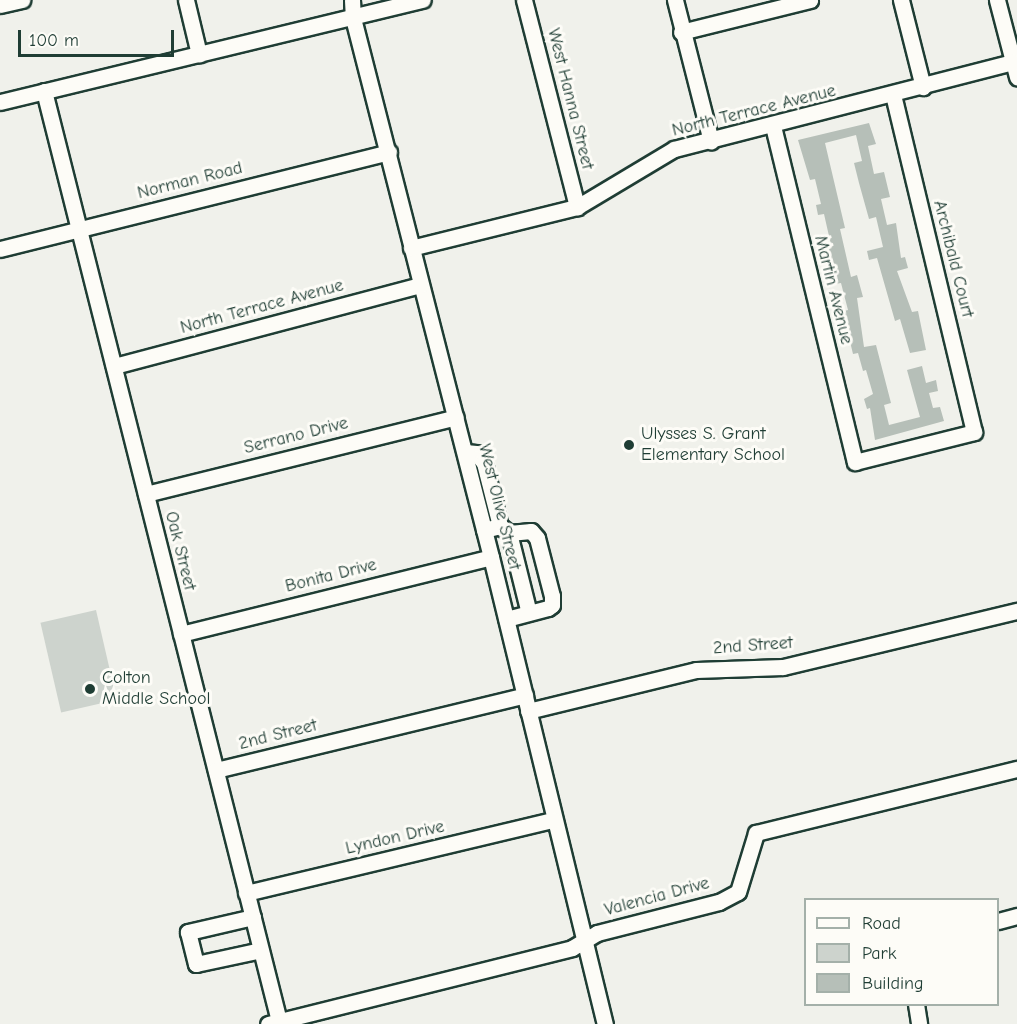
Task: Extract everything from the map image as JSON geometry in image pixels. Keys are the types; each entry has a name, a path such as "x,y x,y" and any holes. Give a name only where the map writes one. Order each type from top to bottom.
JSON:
{"street":[{"path":"0,5 22,0"},
{"path":"186,0 199,54"},
{"name":"West Olive Street","path":"352,0 353,18 389,152 420,285 465,452 605,1024"},
{"path":"0,102 423,0"},
{"name":"West Hanna Street","path":"524,0 577,207"},
{"path":"675,0 681,32 711,141"},
{"path":"681,32 810,0"},
{"path":"901,0 923,87"},
{"path":"997,0 1015,70"},
{"name":"North Terrace Avenue","path":"411,248 577,207 674,149 923,87 1015,70"},
{"name":"Oak Street","path":"44,91 253,917 273,1023"},
{"name":"Archibald Court","path":"855,462 974,432 893,95"},
{"name":"Martin Avenue","path":"773,126 855,462"},
{"name":"Norman Road","path":"0,249 389,152"},
{"name":"North Terrace Avenue","path":"114,366 420,285"},
{"name":"Serrano Drive","path":"146,494 456,417"},
{"path":"465,452 476,453 484,463 529,613"},
{"path":"484,530 531,531 542,557 552,605 506,619"},
{"name":"Bonita Drive","path":"181,634 491,557"},
{"name":"2nd Street","path":"216,770 526,703 696,670 783,667 1017,611"},
{"name":"Valencia Drive","path":"273,1023 585,943 597,933 719,903 738,892 756,833 1017,770"},
{"name":"Lyndon Drive","path":"246,893 554,820"},
{"path":"999,921 1017,916"},
{"path":"253,917 188,932 196,964 261,950"},
{"path":"916,1006 919,1024"}],"green space":[{"path":"96,610 117,700 61,712 40,623"}],"building":[{"path":"869,123 876,144 868,146 874,174 884,172 890,197 881,199 887,225 896,223 901,258 905,257 908,268 897,271 912,312 918,311 926,350 910,353 900,319 895,321 877,258 869,260 867,251 883,247 876,217 869,219 854,163 862,161 856,135 825,143 845,228 840,229 851,277 857,275 863,297 857,298 864,347 876,345 891,403 884,405 889,425 920,417 907,370 922,366 926,383 936,380 938,391 929,393 933,408 940,407 944,421 875,440 870,408 867,409 864,399 873,394 858,353 853,354 844,311 848,310 841,283 835,284 827,254 831,245 824,214 818,215 816,205 821,204 815,179 810,180 798,140"}],"place":[{"name":"Ulysses S. Grant Elementary School","path":"629,445"},
{"name":"Colton Middle School","path":"90,689"}]}
